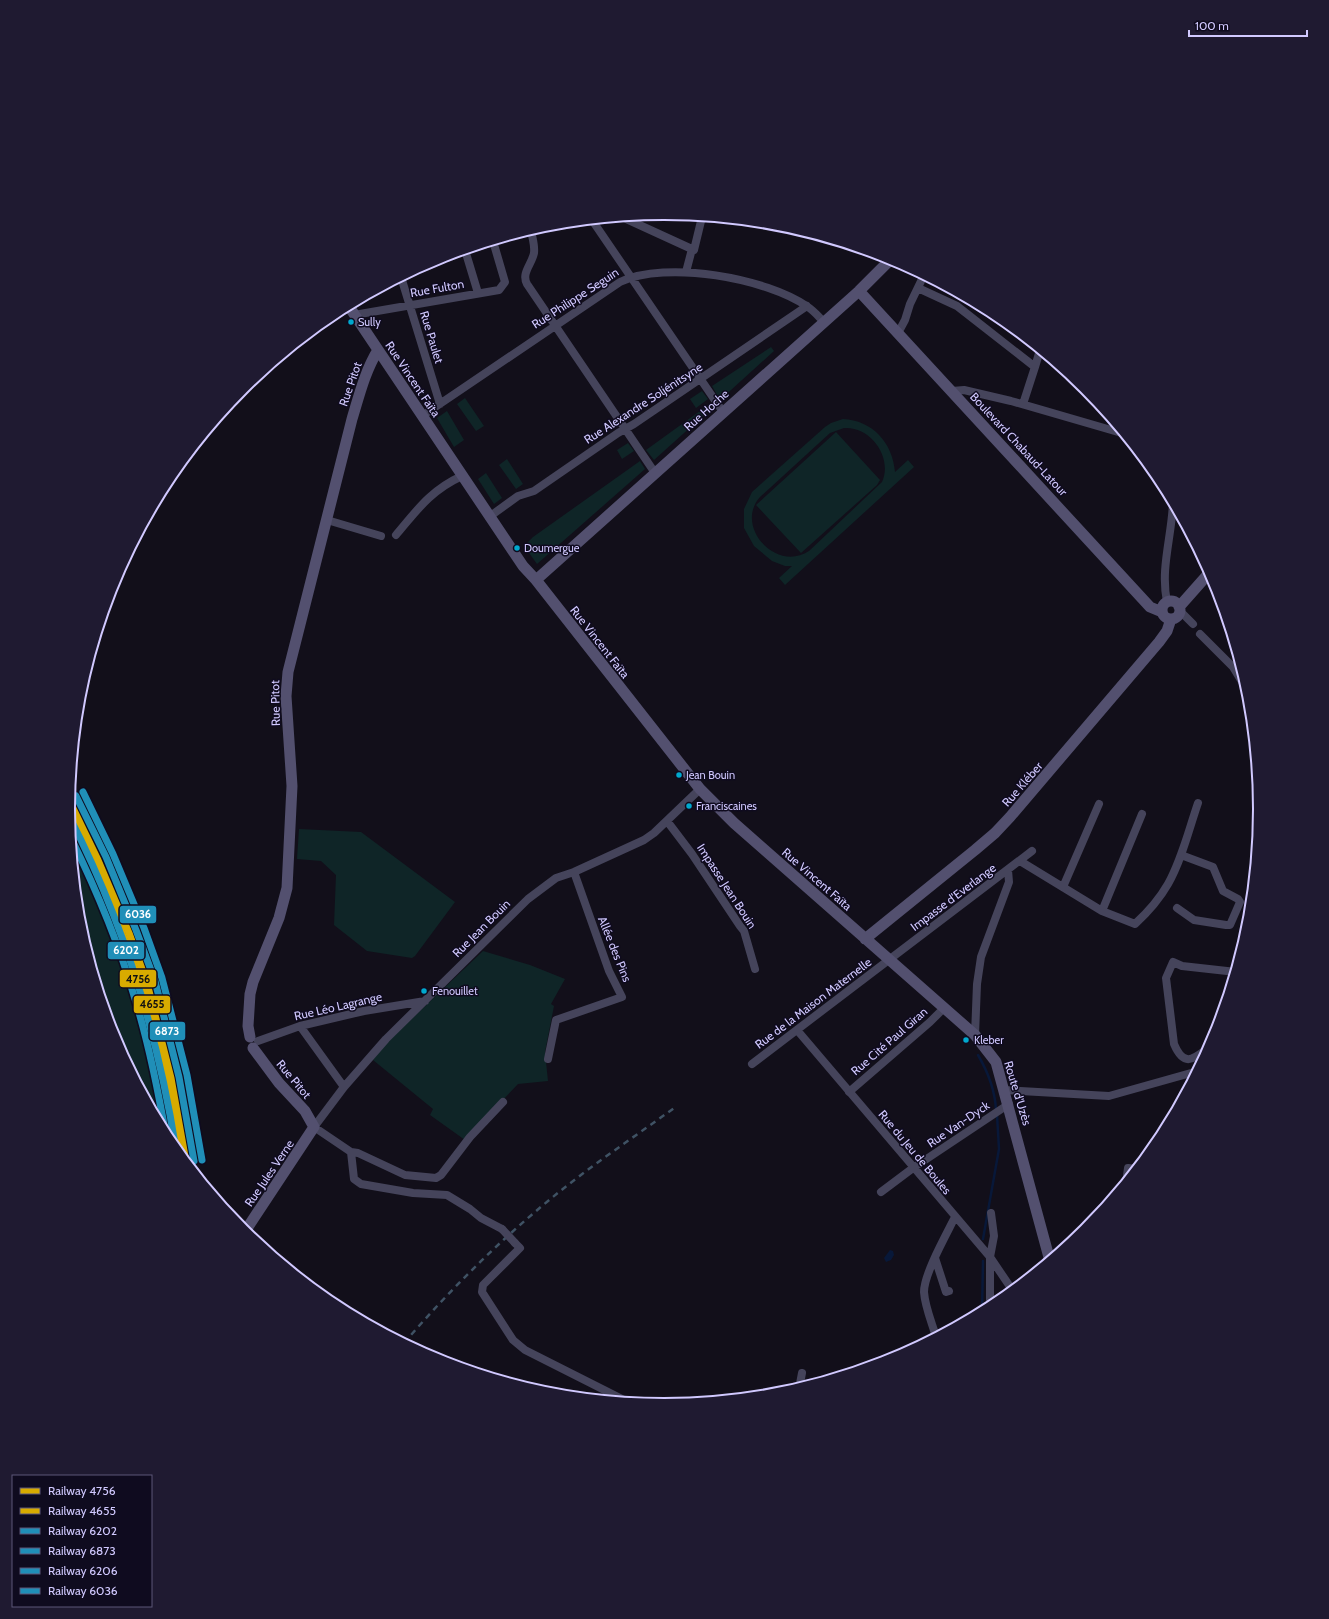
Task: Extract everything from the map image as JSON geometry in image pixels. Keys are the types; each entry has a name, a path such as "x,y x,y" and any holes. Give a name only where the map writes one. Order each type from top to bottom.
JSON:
{"street":[{"path":"630,221 692,249"},
{"path":"686,272 692,249 694,250 701,221"},
{"path":"595,224 723,412"},
{"path":"532,235 534,253 524,279 655,473"},
{"name":"Rue Fulton","path":"354,315 499,290 504,282 494,245"},
{"path":"466,254 478,293"},
{"name":"Rue Hoche","path":"536,580 859,291 886,264"},
{"name":"Rue Philippe Seguin","path":"422,416 554,325 630,277 645,274 686,272 719,276 758,285 793,298 807,306 824,322"},
{"path":"898,333 922,280"},
{"name":"Rue Paulet","path":"402,282 440,404"},
{"path":"918,288 957,306 1035,367"},
{"name":"Boulevard Chabaud-Latour","path":"859,291 1150,607 1164,607"},
{"name":"Rue Alexandre Soljénitsyne","path":"489,517 518,496 534,491 618,433 700,380 807,306"},
{"name":"Rue Vincent Faïta","path":"351,311 523,566 536,580 700,789 734,823 885,957"},
{"name":"Rue Pitot","path":"314,1127 305,1112 279,1083 254,1042 248,1026 250,994 253,982 278,918 287,888 292,786 286,696 288,672 352,419 364,381 373,358 378,350"},
{"path":"1023,404 1039,355"},
{"path":"952,391 964,390 1023,404 1116,431"},
{"path":"396,535 429,497 462,476"},
{"path":"1171,619 1165,617 1164,607 1165,562 1173,512"},
{"path":"327,520 381,536"},
{"name":"Rue Kléber","path":"865,939 975,850 1010,817 1160,642 1168,631 1171,619 1176,617 1206,577"},
{"path":"1164,607 1174,602 1193,624"},
{"path":"1200,634 1233,667 1239,676"},
{"name":"Rue Jean Bouin","path":"314,1127 344,1087 386,1039 528,899 556,878 574,872 644,840 667,821 700,789"},
{"path":"1020,861 1102,911 1135,924 1144,917 1168,884 1181,855 1198,803"},
{"path":"1063,887 1099,804"},
{"path":"1102,911 1142,814"},
{"name":"Impasse Jean Bouin","path":"667,821 692,854 744,930 755,969"},
{"name":"Impasse d'Everlange","path":"885,957 1008,870 1032,851"},
{"path":"1177,908 1194,920 1230,925 1240,902 1238,899 1223,891 1213,867 1181,855"},
{"path":"975,1035 977,984 981,957 986,940 1009,882 1008,870"},
{"name":"Allée des Pins","path":"548,1059 556,1020 622,998 609,971 574,872"},
{"name":"Route d'Uzès","path":"885,957 975,1035 996,1062 1009,1104 1049,1256"},
{"name":"Rue de la Maison Maternelle","path":"752,1064 785,1040 885,957"},
{"path":"1200,1055 1195,1059 1189,1060 1181,1057 1174,1044 1166,978 1173,962 1182,966 1231,971"},
{"name":"Rue Léo Lagrange","path":"254,1042 300,1026 364,1011 425,1001"},
{"name":"Rue Cité Paul Giran","path":"849,1092 930,1022 944,1008"},
{"path":"300,1026 344,1087"},
{"name":"Rue du Jeu de Boules","path":"797,1030 990,1257 1010,1287"},
{"path":"1004,1090 1109,1096 1192,1073"},
{"path":"314,1127 351,1152 405,1175 436,1178 441,1175 470,1137 503,1102"},
{"name":"Rue Van-Dyck","path":"881,1192 913,1168 1009,1104"},
{"name":"Rue Jules Verne","path":"248,1226 314,1127"},
{"path":"351,1152 354,1180 361,1184 413,1193 447,1195 470,1209 481,1218 502,1229 520,1248 483,1285 482,1289 483,1296 504,1328 513,1340 525,1350 619,1397"},
{"path":"990,1301 990,1257 994,1236 991,1213"},
{"path":"935,1333 925,1301 924,1291 935,1258 955,1217"},
{"path":"935,1258 946,1292 949,1291"},
{"path":"800,1383 802,1373"}],"green space":[{"path":"771,347 774,351 720,400 712,386"},
{"path":"702,391 708,399 696,408 690,399"},
{"path":"465,398 484,426 476,431 457,404"},
{"path":"711,403 713,407 654,460 646,450"},
{"path":"447,411 464,440 454,447 437,418"},
{"path":"843,419 853,420 863,424 879,435 885,443 890,452 895,472 908,460 914,467 785,585 779,578 792,566 785,566 772,561 754,546 744,528 744,509 752,492 831,423","holes":["844,428 863,432 871,438 882,454 885,473 882,482 809,551 796,556 784,556 772,551 762,543 755,533 752,521 753,509 760,497 830,433"]},
{"path":"836,432 880,480 877,485 801,553 756,505"},
{"path":"628,443 634,451 622,459 617,450"},
{"path":"507,459 523,484 516,489 499,465"},
{"path":"640,461 645,469 537,564 524,546 533,537"},
{"path":"486,473 502,498 494,504 478,479"},
{"path":"299,829 361,832 455,902 412,958 367,951 334,925 336,875 321,861 297,859"},
{"path":"77,853 101,911 128,983 149,1057 161,1115 136,1070 106,999 86,925"},
{"path":"483,951 530,965 565,979 551,1004 554,1006 545,1052 548,1081 518,1084 465,1140 430,1115 433,1109 373,1060 382,1047"}],"water":[{"path":"890,1250 893,1251 894,1255 891,1260 886,1262 884,1258"}],"waterway":[{"path":"978,1055 990,1081 996,1110"},
{"path":"983,1239 999,1149 997,1115"},
{"path":"982,1306 983,1261"}],"railway":[{"path":"407,1339 473,1269 529,1217 579,1176 677,1106"}],"rail line":[{"name":"6036","path":"83,792 113,854 144,928 162,978 187,1075 202,1160"},
{"name":"6873","path":"76,796 106,857 155,981 179,1077 194,1161"},
{"name":"4655","path":"75,813 98,860 129,933 147,983 171,1078 184,1150"},
{"name":"4756","path":"75,825 106,893 138,979 164,1067 180,1145"},
{"name":"6202","path":"76,830 106,896 136,979 159,1064 173,1136"},
{"name":"6206","path":"76,849 106,917 129,978 149,1050 163,1118"}],"place":[{"name":"Sully","path":"351,322"},
{"name":"Doumergue","path":"517,548"},
{"name":"Jean Bouin","path":"679,775"},
{"name":"Franciscaines","path":"689,806"},
{"name":"Fenouillet","path":"424,991"},
{"name":"Kleber","path":"966,1040"}]}
